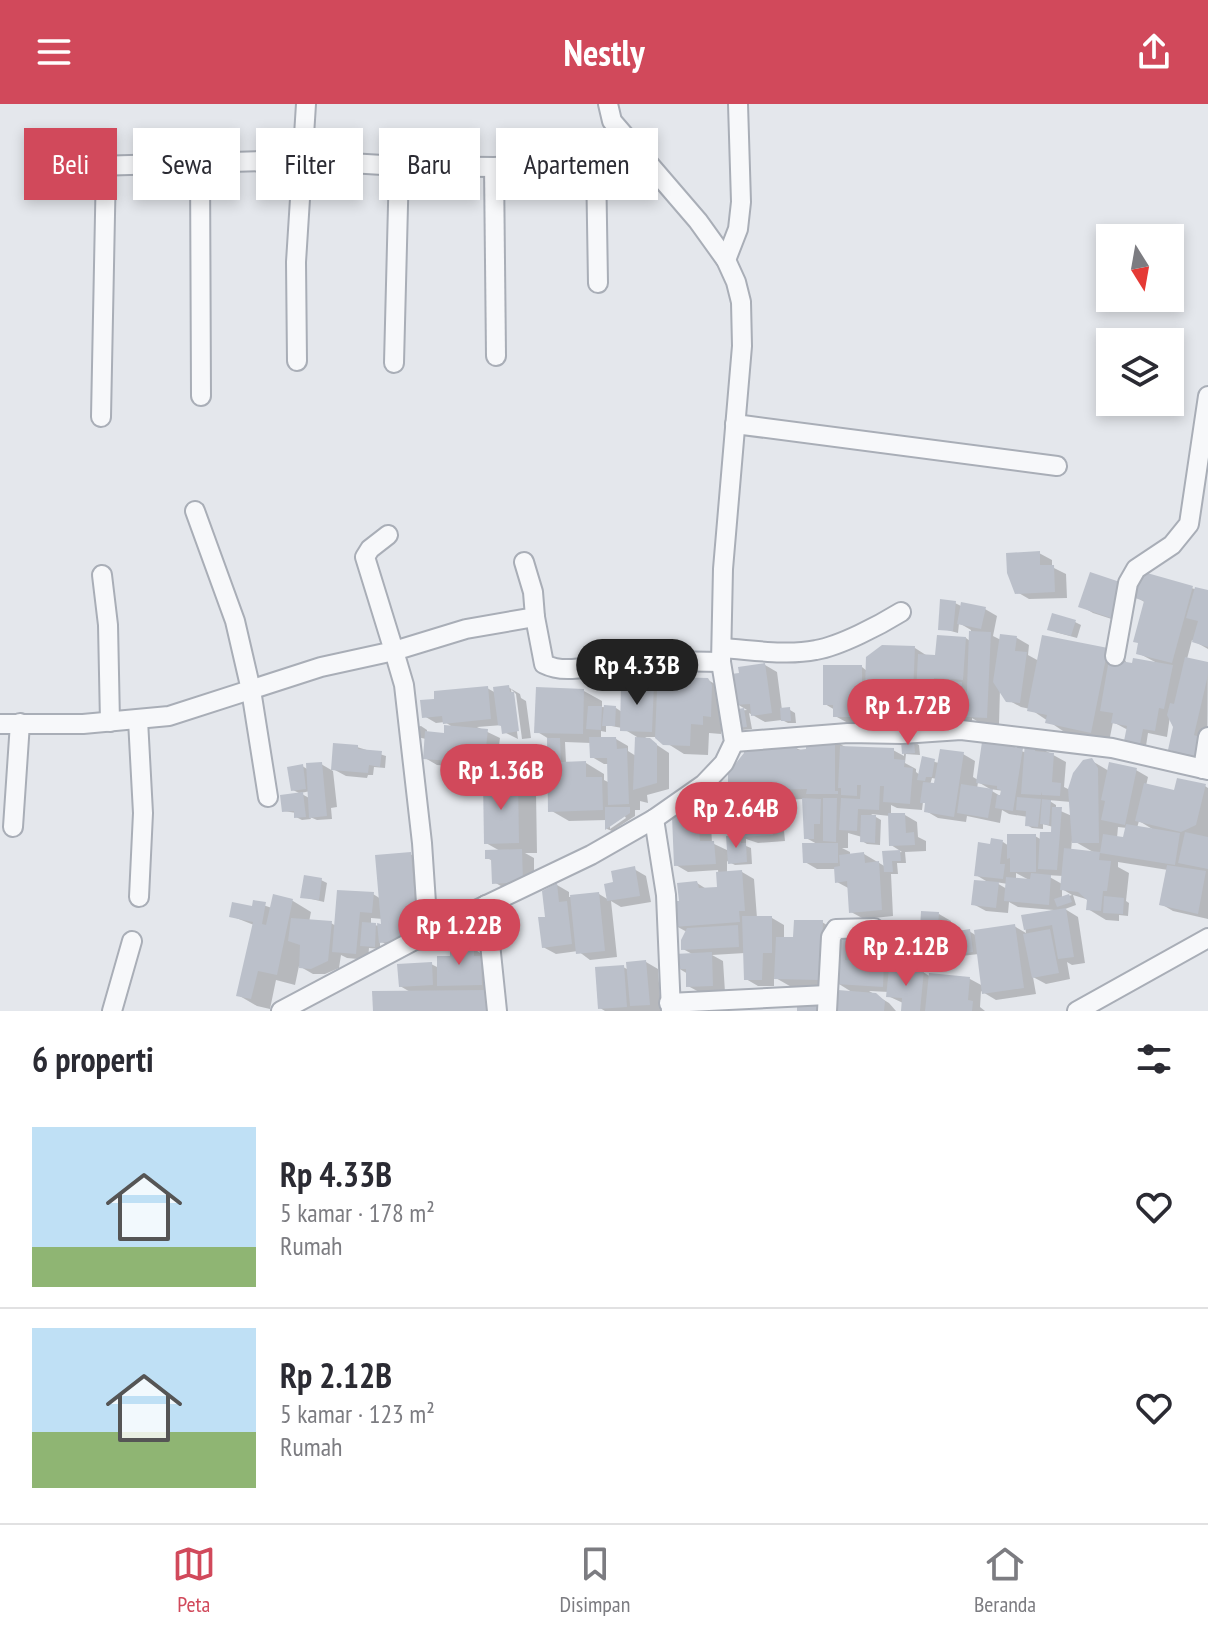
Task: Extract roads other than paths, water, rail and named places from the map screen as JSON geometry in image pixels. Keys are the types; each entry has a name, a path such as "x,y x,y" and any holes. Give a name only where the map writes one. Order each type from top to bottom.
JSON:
{"street":[{"path":"304,128 306,104"},
{"path":"608,104 612,121 618,128"},
{"path":"726,260 738,229 741,202 738,104"},
{"path":"480,167 494,167 496,356"},
{"path":"281,1011 428,933 591,855 654,819 704,784 724,763 734,742 722,655 723,569 743,318 736,282 726,260 658,174"},
{"path":"101,417 105,200"},
{"path":"200,200 201,396"},
{"path":"297,361 299,200"},
{"path":"394,363 398,200"},
{"path":"597,200 598,283"},
{"path":"1115,656 1128,583 1136,569 1172,545 1189,524 1208,396"},
{"path":"735,424 1057,466"},
{"path":"195,511 235,621 251,690 268,797"},
{"path":"388,535 365,557 406,701 422,843 428,933"},
{"path":"524,562 533,592 544,664 565,669 816,650 882,624 901,612"},
{"path":"102,575 108,625 110,722"},
{"path":"0,724 110,722 169,716 321,667 394,651 466,629 535,617"},
{"path":"138,720 143,813 139,897"},
{"path":"13,827 20,723"},
{"path":"734,742 848,733 902,734 961,730 1112,748 1205,769 1208,737"},
{"path":"654,819 666,895 670,1007 827,1003 829,948 836,929 874,928"},
{"path":"486,905 497,1011"},
{"path":"1077,1011 1208,938"},
{"path":"112,1011 132,941"}]}
